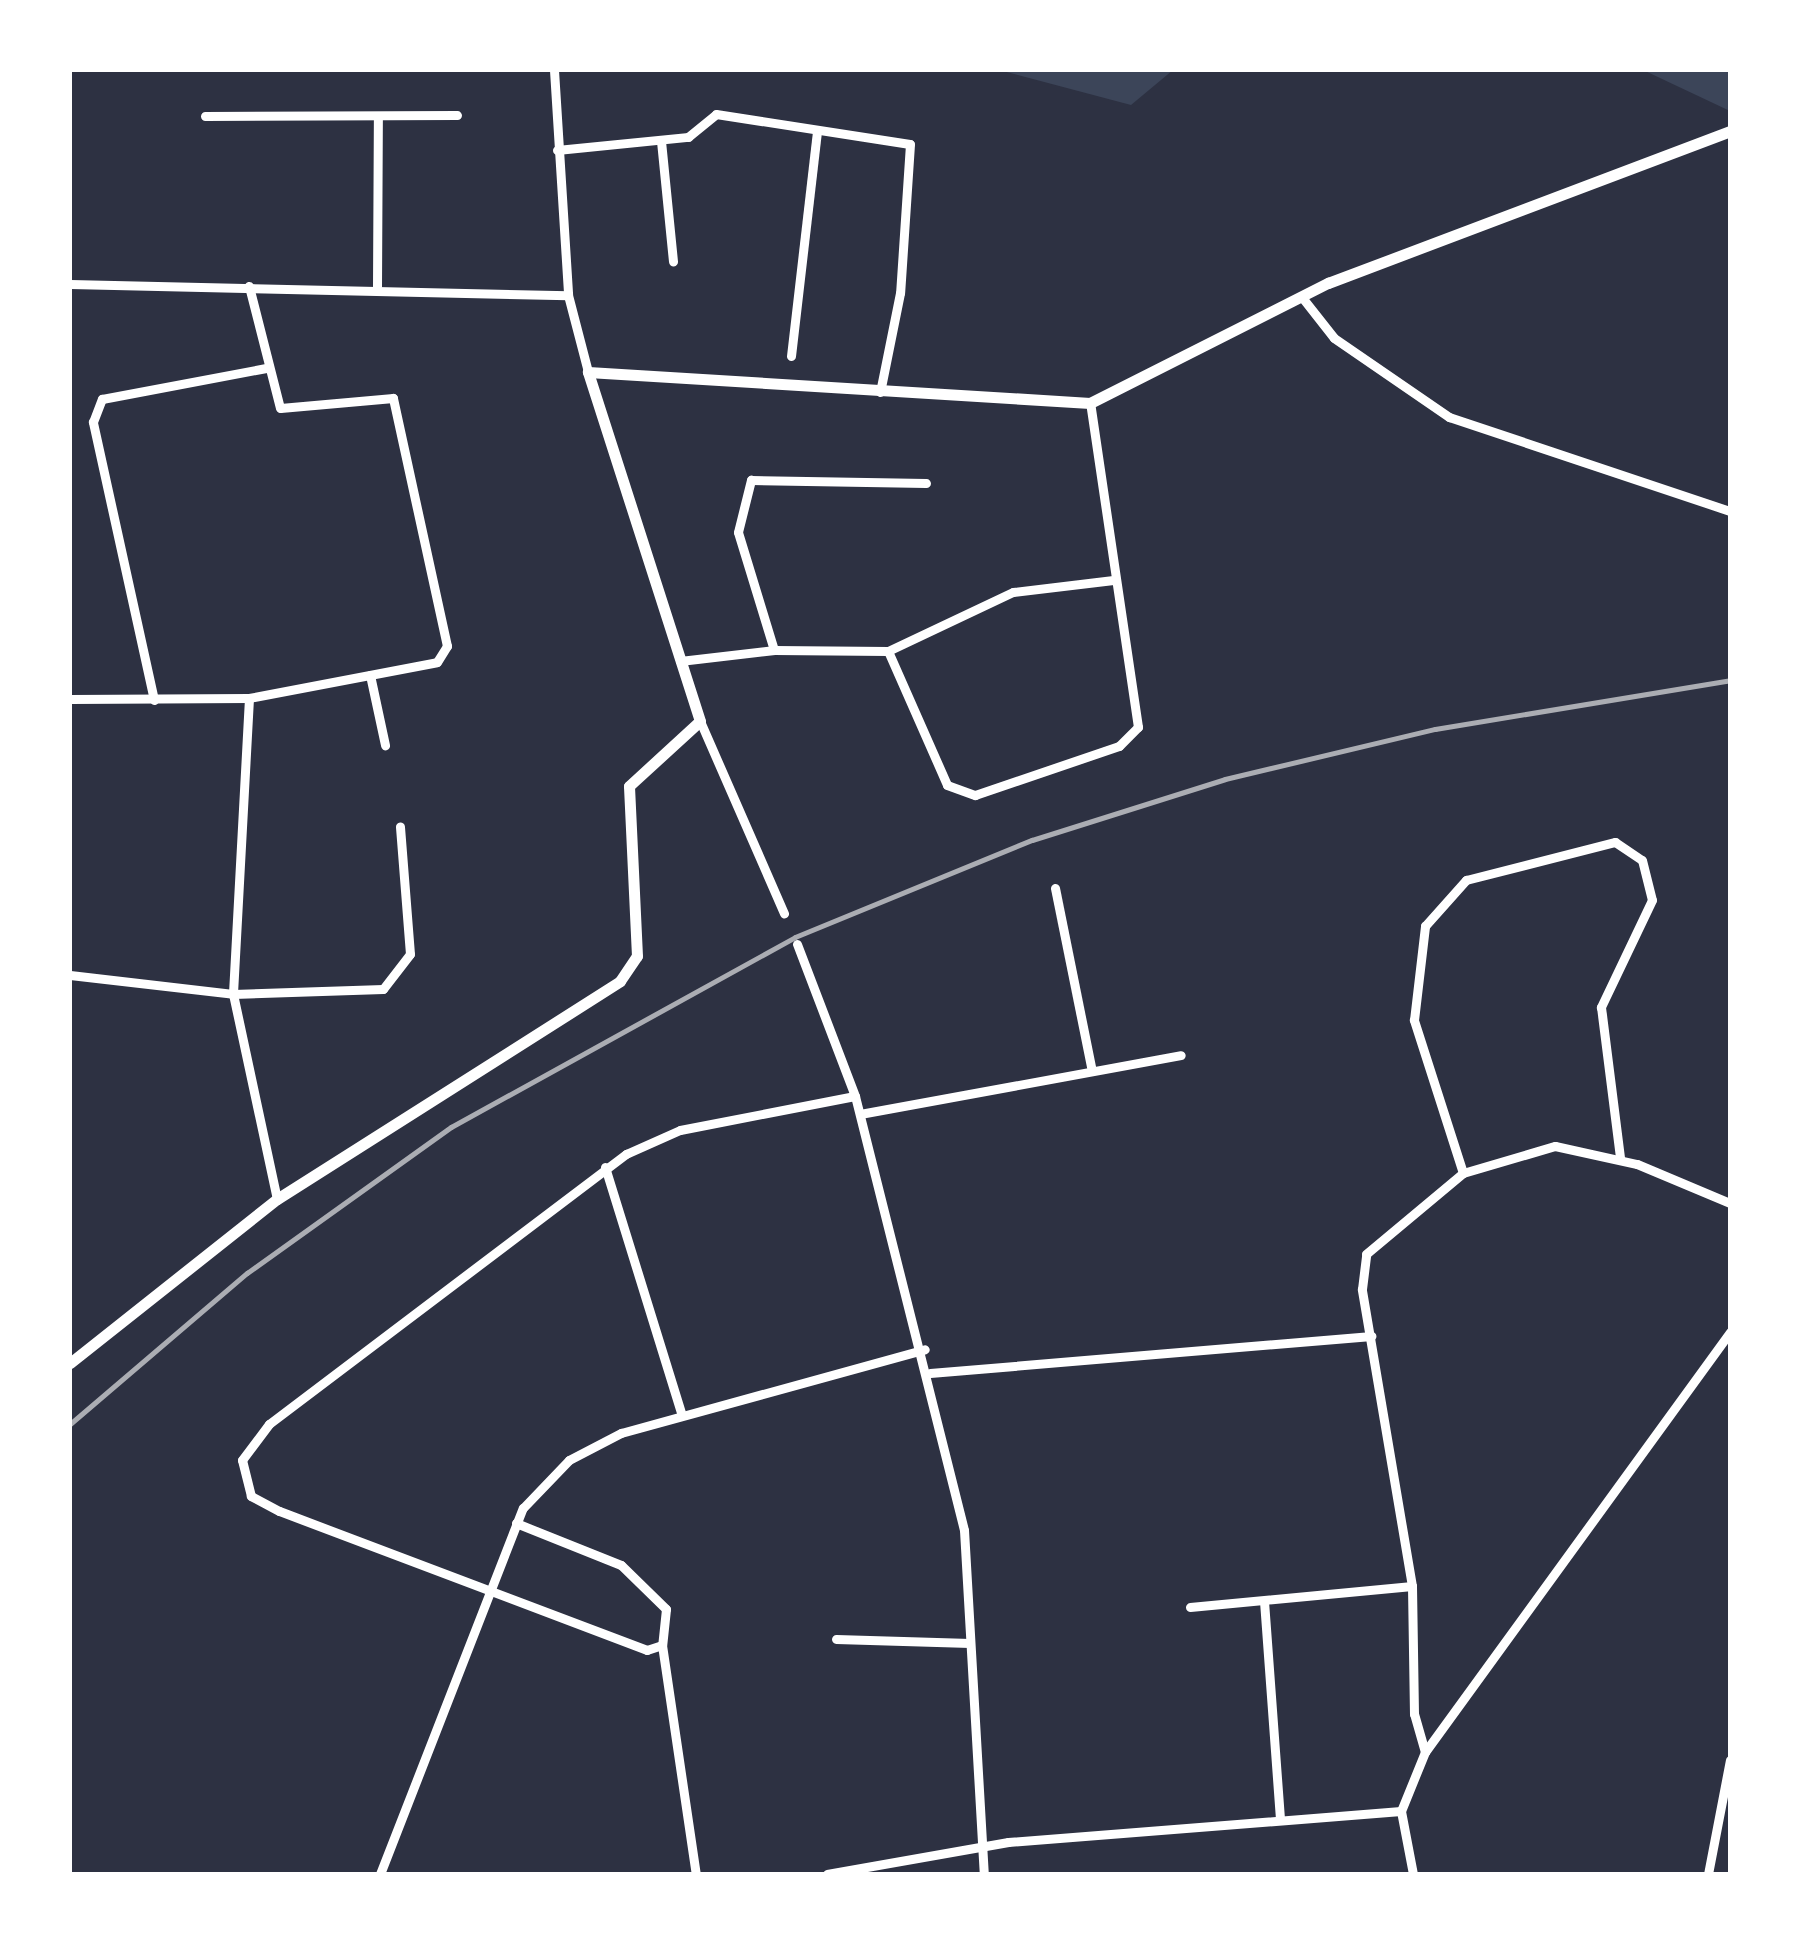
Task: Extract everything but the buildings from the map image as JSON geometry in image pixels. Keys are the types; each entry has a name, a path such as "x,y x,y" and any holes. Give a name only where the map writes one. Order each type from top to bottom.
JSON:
{"street":[{"path":"554,70 568,295 588,372 700,721 784,913"},
{"path":"557,150 688,136 716,114 901,140 914,155 880,392"},
{"path":"205,116 457,115"},
{"path":"378,116 378,286"},
{"path":"791,356 817,130"},
{"path":"588,372 1090,403 1301,296 1730,131"},
{"path":"661,141 673,262"},
{"path":"70,284 378,286 568,295"},
{"path":"70,699 249,698 437,662 448,646 393,398 280,408 266,368 250,286"},
{"path":"1301,296 1334,338 1449,416 1730,510"},
{"path":"154,700 93,422 102,399 266,368"},
{"path":"888,651 947,785 975,795 1119,746 1138,727 1113,580 1090,403"},
{"path":"774,650 738,532 751,480 926,484"},
{"path":"680,661 774,650 888,651 1013,592 1113,580"},
{"path":"370,675 384,745"},
{"path":"249,698 233,994 277,1199"},
{"path":"70,1362 277,1199 620,980 642,932 629,786 700,721"},
{"path":"70,975 233,994 396,982 409,964 412,922 400,826"},
{"path":"1462,1173 1414,1020 1425,926 1466,880 1615,842 1642,860 1652,900 1601,1008 1620,1158"},
{"path":"1055,888 1090,1067"},
{"path":"797,944 855,1096 925,1349 964,1530 984,1874"},
{"path":"860,1114 1090,1067 1181,1054"},
{"path":"662,1646 647,1650 279,1511 251,1496 242,1460 269,1424 605,1167 680,1130 855,1096"},
{"path":"1424,1752 1414,1714 1412,1586 1371,1336 1366,1254 1462,1173 1555,1146 1620,1158 1730,1203"},
{"path":"605,1167 682,1415"},
{"path":"1413,1874 1401,1811 1424,1752 1730,1332"},
{"path":"930,1373 1371,1336"},
{"path":"380,1874 516,1523 592,1442 925,1349"},
{"path":"516,1523 645,1580 666,1609 662,1646 696,1874"},
{"path":"1190,1606 1412,1586"},
{"path":"1264,1601 1280,1819"},
{"path":"836,1639 970,1642"},
{"path":"1708,1874 1730,1760"},
{"path":"827,1874 983,1853 1008,1842 1401,1811"}],"shaded area":[{"path":"999,70 1173,70 1131,105"},
{"path":"1643,70 1730,70 1730,111"}],"railway":[{"path":"70,1424 247,1273 451,1127 795,937 1032,840 1225,779 1435,729 1730,680"}]}
